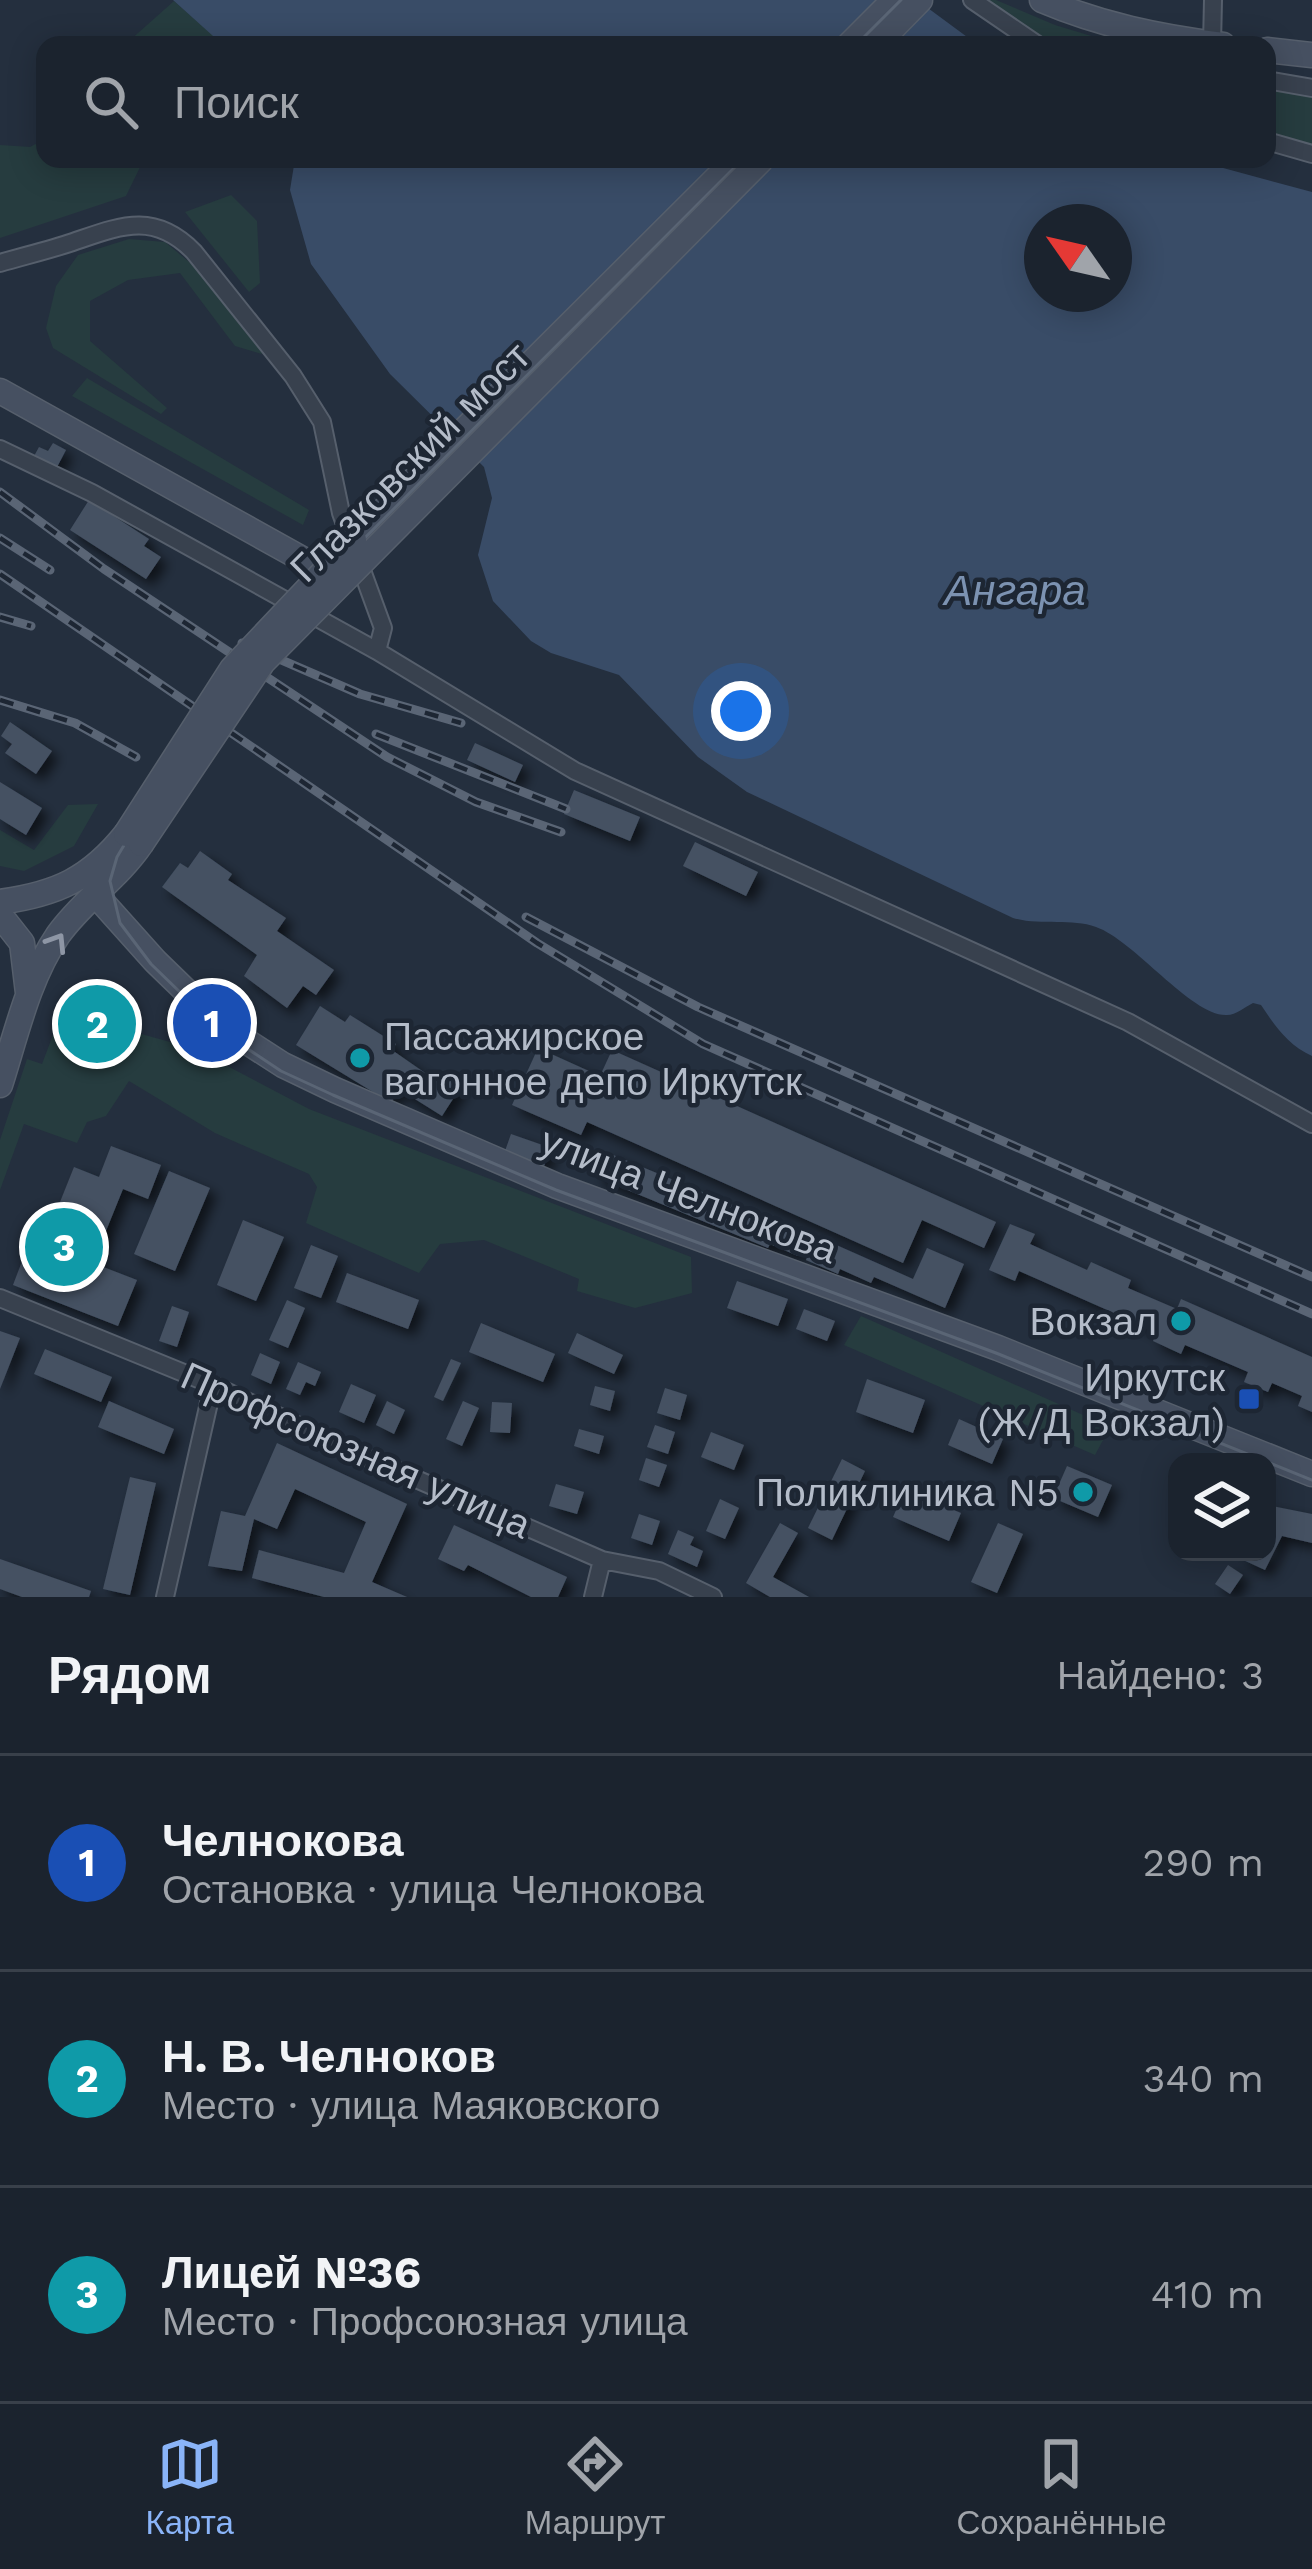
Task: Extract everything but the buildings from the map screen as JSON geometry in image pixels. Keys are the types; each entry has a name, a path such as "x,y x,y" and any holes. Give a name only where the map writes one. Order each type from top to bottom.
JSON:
{"main road":[{"path":"858,36 894,0"},
{"path":"885,36 920,0"},
{"path":"1042,0 1086,19 1157,36"},
{"path":"1276,51 1312,55"},
{"name":"Глазковский мост","path":"134,839 232,669 322,570 727,168"},
{"name":"Глазковский мост","path":"134,839 263,662 754,168"},
{"path":"0,391 322,570"},
{"path":"0,902 66,887 134,839"},
{"path":"0,1085 28,996 59,934 126,866 134,839"},
{"path":"95,894 100,865"},
{"name":"улица Челнокова","path":"95,894 154,961 221,1025 318,1082 557,1186 998,1348 1312,1474"},
{"path":"0,915 22,943 28,996"}],"street":[{"path":"972,0 1025,36"},
{"path":"1212,36 1213,0"},
{"path":"1276,82 1312,88"},
{"path":"1276,144 1312,154"},
{"path":"0,262 122,225 154,226 178,235 194,251 293,376 322,422 341,514 383,628 376,651"},
{"path":"0,449 92,493 376,651 575,771 1128,1022 1312,1124"},
{"name":"Профсоюзная улица","path":"0,1298 213,1385 602,1560 659,1571 713,1597"},
{"path":"165,1597 213,1385"},
{"path":"593,1597 602,1560"}],"green space":[{"path":"986,0 1091,36 1037,36"},
{"path":"174,1 214,36 135,36"},
{"path":"1276,90 1312,97 1312,149 1276,139"},
{"path":"36,144 36,168 140,168 126,196 0,238 0,145"},
{"path":"231,195 257,221 260,283 249,292 185,212"},
{"path":"129,239 165,242 200,271 258,341 262,354 235,346 180,273 128,280 90,301 90,341 167,408 161,414 53,348 46,328 56,286 78,255"},
{"path":"87,378 309,510 303,525 72,396"},
{"path":"98,804 74,846 24,871 0,866 0,830 34,850 68,805"},
{"path":"59,1019 73,1040 94,1048 120,1028 195,1049 309,1109 691,1257 692,1293 635,1308 577,1291 579,1279 484,1240 440,1244 419,1273 306,1223 317,1187 309,1174 215,1133 129,1081 106,1116 87,1122 77,1143 24,1124 0,1190 0,1140 27,1059 42,1064"},
{"path":"861,1316 1110,1427 1095,1455 844,1345"}],"water":[{"path":"173,0 917,0 966,36 213,36"},
{"name":"Ангара","path":"294,168 1223,168 1312,192 1312,1056 1289,1041 1261,1005 1253,1003 1230,1015 1213,1012 1096,927 1013,918 747,792 698,757 619,675 551,653 531,641 493,601 478,555 492,498 484,467 390,374 311,264 290,190"}],"tram line":[{"path":"865,36 901,0"},
{"path":"734,168 249,654 170,768 117,857 110,881 120,923 151,964 218,1029 281,1071 556,1190 996,1353 1312,1480"}],"railway":[{"path":"0,492 104,569 387,757 476,802 561,832"},
{"path":"0,538 50,570"},
{"path":"0,574 537,943 703,1044 1312,1314"},
{"path":"0,617 31,626"},
{"path":"242,643 360,694 461,723"},
{"path":"0,700 75,723 136,757"},
{"path":"376,734 566,809"},
{"path":"526,917 698,1007 1312,1277"}],"place":[{"name":"Челнокова","path":"212,1023"},
{"name":"Н. В. Челноков","path":"97,1024"},
{"name":"Пассажирское вагонное депо Иркутск","path":"360,1058"},
{"name":"Лицей №36","path":"64,1247"},
{"name":"Вокзал","path":"1181,1321"},
{"name":"Иркутск (Ж/Д Вокзал)","path":"1249,1399"},
{"name":"Поликлиника N5","path":"1083,1492"}]}
